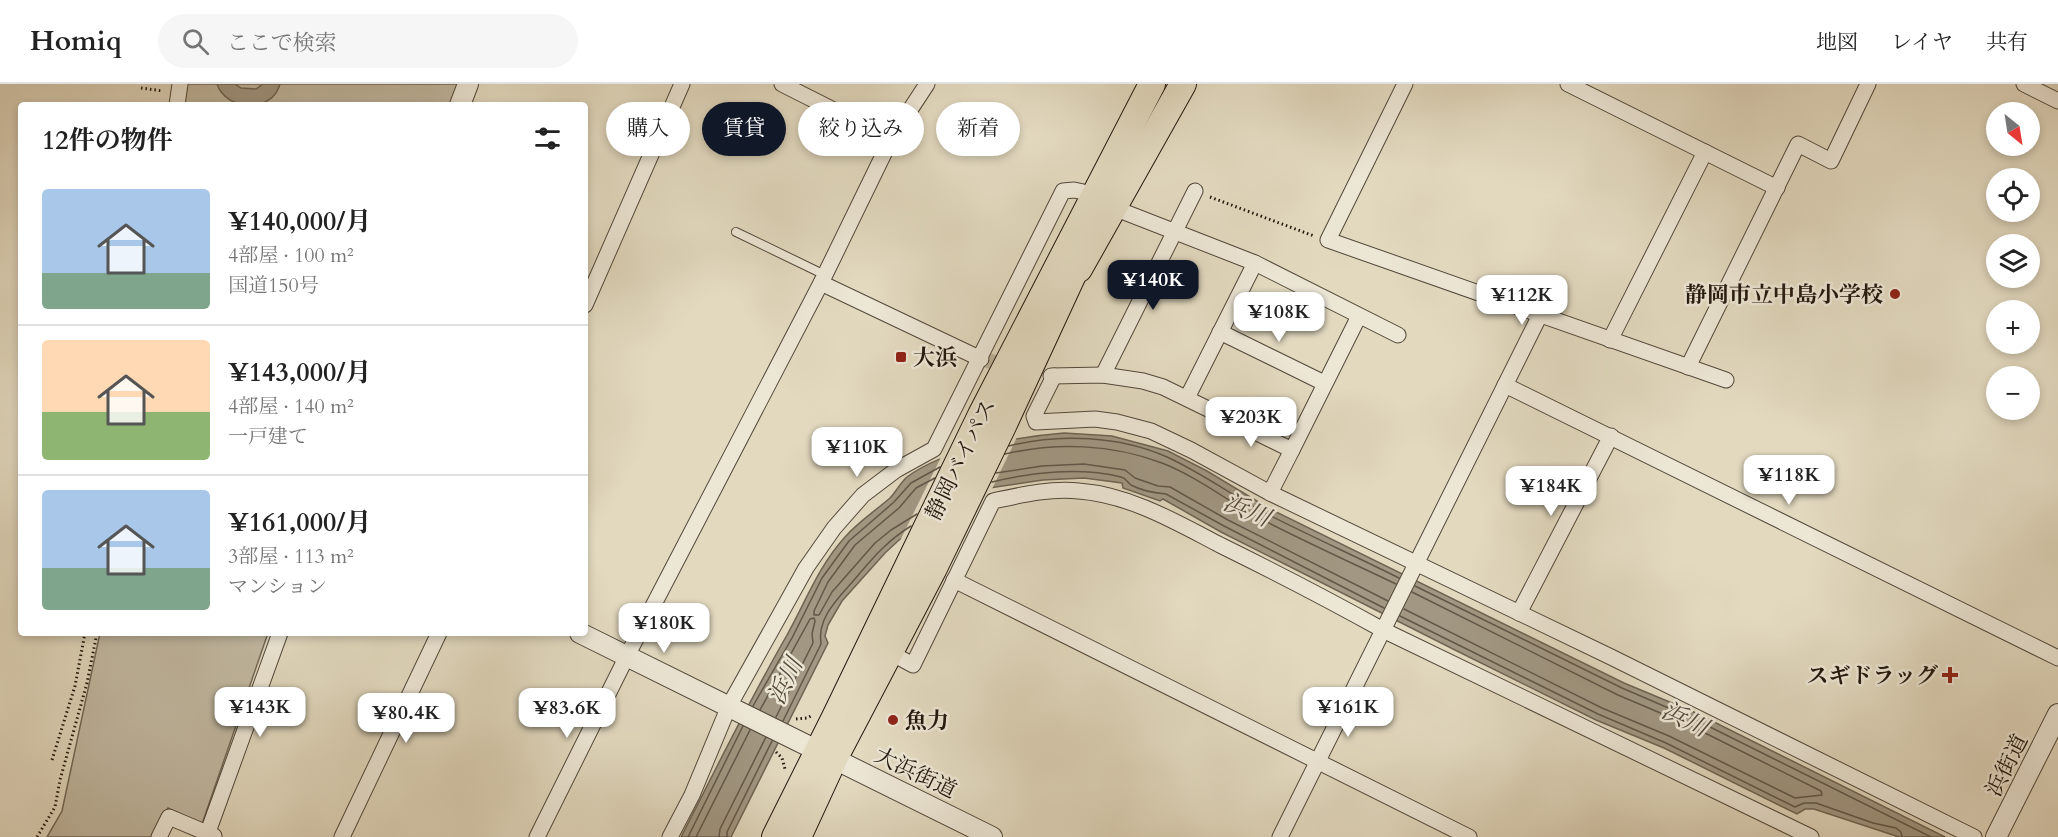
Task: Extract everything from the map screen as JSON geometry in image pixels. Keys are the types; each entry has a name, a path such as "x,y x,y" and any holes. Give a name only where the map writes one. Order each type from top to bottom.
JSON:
{"highway":[{"path":"1057,289 1088,193 1142,84"},
{"name":"静岡バイパス","path":"798,837 826,755 928,526 972,434 1057,289 1139,121 1152,84"},
{"name":"静岡バイパス","path":"1139,121 1163,84"},
{"path":"1057,289 1114,208 1184,84"},
{"name":"静岡バイパス","path":"775,837 889,652 933,570 1003,426 1057,289"}],"street":[{"path":"461,102 468,84"},
{"path":"588,297 682,84"},
{"path":"782,84 818,102"},
{"path":"915,102 927,84"},
{"path":"1405,84 1329,240 1726,380"},
{"path":"1568,84 1777,188"},
{"path":"1688,367 1798,144 1831,161 1868,84"},
{"path":"2024,84 2058,101"},
{"path":"1610,340 1705,153"},
{"path":"537,837 627,656 823,279 883,156"},
{"path":"670,837 692,795 730,706 806,568 834,528 863,495 896,470 934,449 1063,191 1074,190 1088,193"},
{"path":"1103,375 1195,191"},
{"path":"1114,208 1255,263 1398,335"},
{"path":"1187,398 1255,263"},
{"path":"823,279 981,359"},
{"path":"1280,837 1540,315"},
{"path":"1270,493 1359,316"},
{"path":"1220,332 1324,383"},
{"path":"1292,450 1163,387 1143,381 1103,375 1052,376 1034,416 1036,422 1095,419 1141,428 1191,450 1415,567 1428,568 1974,837"},
{"path":"1505,385 2058,658"},
{"path":"1519,613 1611,436"},
{"path":"889,652 913,665 993,501 1037,492 1078,490 1104,495 1135,504 1170,519 1811,837"},
{"path":"954,580 1469,837"},
{"path":"159,837 169,817 212,835 279,636"},
{"path":"342,837 438,636"},
{"name":"大浜街道","path":"586,636 992,837"},
{"name":"浜街道","path":"1996,837 2058,714"}],"lane":[{"path":"736,232 823,279"}],"path":[{"path":"141,88 173,88"},
{"path":"1195,191 1329,240"},
{"path":"52,760 75,686 84,636"},
{"path":"37,837 55,807 96,636"}],"shaded area":[{"path":"185,84 458,84 452,102 182,102"},
{"path":"99,636 267,636 202,824 168,808 152,837 47,837 62,811"}],"water":[{"path":"217,84 235,84 241,88 256,89 263,84 280,84 275,94 264,102 234,102 222,93"},
{"name":"浜川","path":"1064,433 1112,436 1168,451 1207,471 1270,509 1624,683 1696,713 1945,837 1899,837 1814,809 1805,809 1797,814 1664,748 1596,720 1457,651 1221,532 1163,499 1160,501 1123,488 1122,483 1084,478 1043,480 989,488 899,540 842,601 828,625 825,636 828,643 731,837 681,837 813,584 827,560 850,532 890,498 907,477 941,458 1004,441"}],"pier":[{"path":"1018,435 991,491 898,545 941,457 978,444"}],"tunnel":[{"path":"981,359 1051,376"}],"place":[{"name":"静岡市立中島小学校","path":"1895,294"},
{"name":"大浜","path":"901,357"},
{"name":"スギドラッグ","path":"1950,675"},
{"name":"魚力","path":"893,720"}]}
